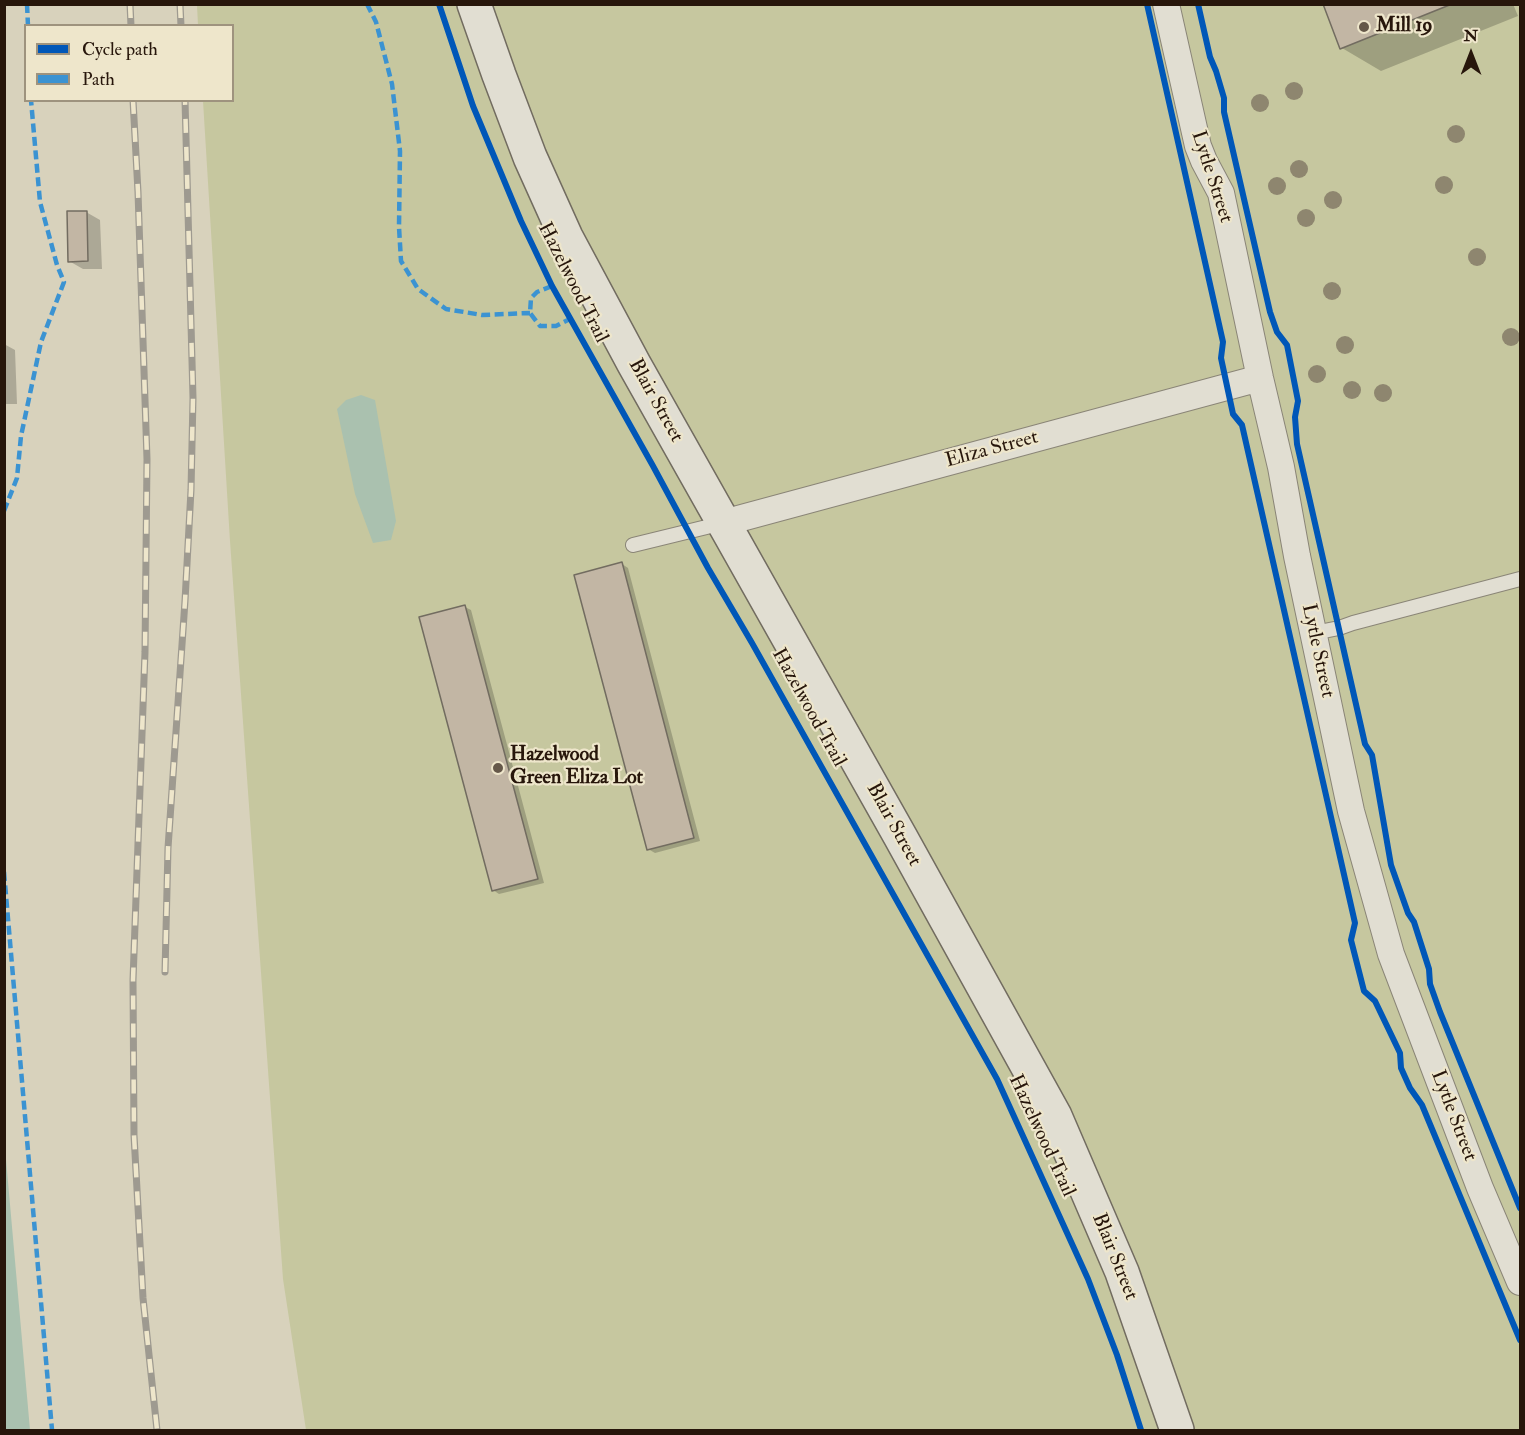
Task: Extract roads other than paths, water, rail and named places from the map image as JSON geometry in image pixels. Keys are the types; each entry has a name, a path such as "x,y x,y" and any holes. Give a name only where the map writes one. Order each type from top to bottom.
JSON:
{"street":[{"name":"Blair Street","path":"474,4 530,157 566,237 634,364 900,836 1054,1116 1122,1272 1177,1431"},
{"name":"Lytle Street","path":"1166,4 1198,146 1221,193 1281,467 1351,811 1391,954 1480,1188 1521,1282"},
{"name":"Eliza Street","path":"723,523 1260,378"}],"lane":[{"path":"633,545 723,523"},
{"path":"1314,633 1521,579"}],"railway":[{"path":"130,4 131,24"},
{"path":"180,4 181,24"},
{"path":"133,102 147,459 145,652 133,980 134,1135 143,1298 157,1430"},
{"path":"165,972 168,848 191,490 193,398 185,102"}],"place":[{"name":"Mill 19","path":"1364,27"},
{"name":"Hazelwood Green Eliza Lot","path":"498,768"}]}
